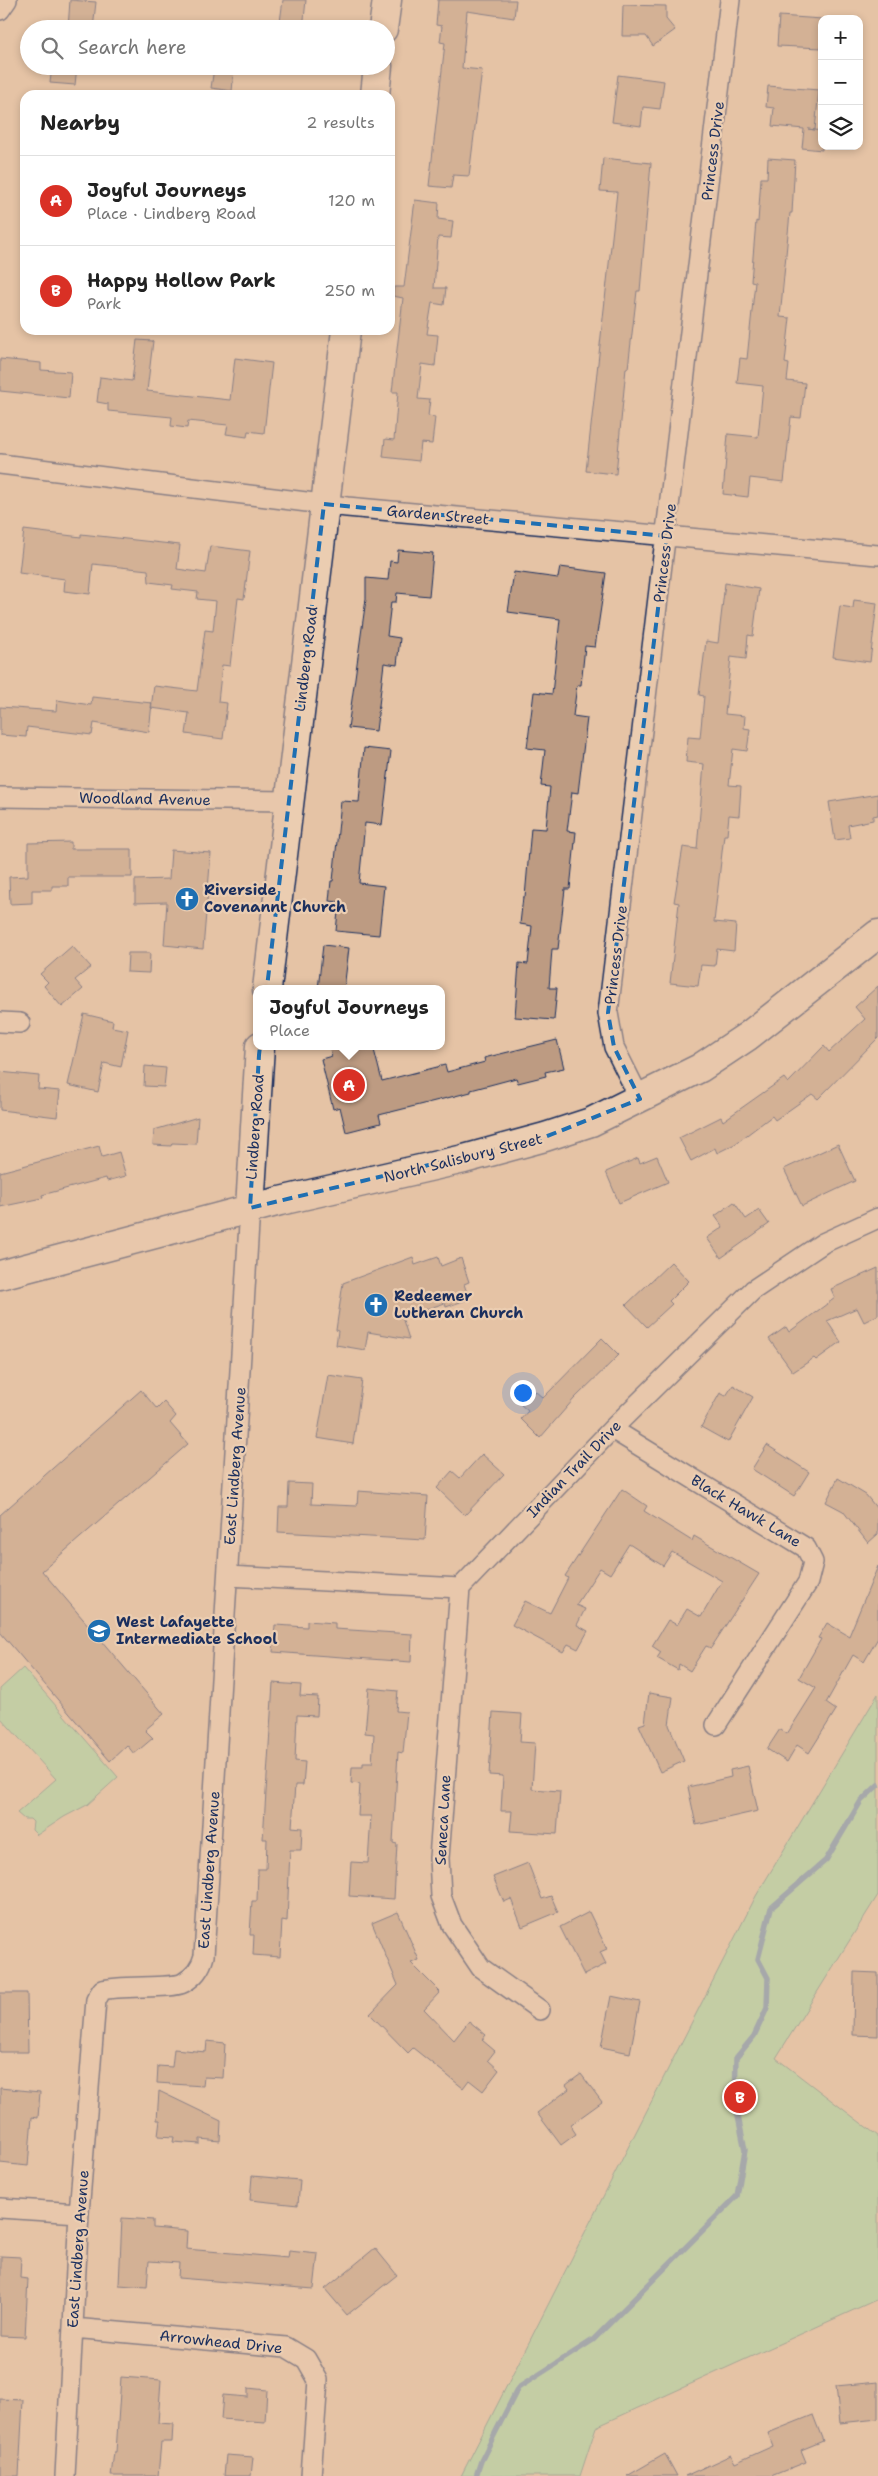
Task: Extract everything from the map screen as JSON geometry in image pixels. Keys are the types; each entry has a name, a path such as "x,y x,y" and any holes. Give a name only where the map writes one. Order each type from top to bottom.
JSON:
{"street":[{"path":"0,10 7,0"},
{"path":"384,20 386,0"},
{"name":"Princess Drive","path":"640,1099 614,1047 608,1013 667,536 730,0"},
{"path":"376,90 377,75"},
{"name":"Lindberg Road","path":"267,985 345,335"},
{"name":"Garden Street","path":"0,464 324,504 878,556"},
{"name":"Woodland Avenue","path":"0,797 290,801"},
{"name":"North Salisbury Street","path":"0,1275 250,1208 464,1159 546,1137 591,1122 700,1068 748,1036 878,934"},
{"path":"0,1022 20,1023"},
{"name":"Lindberg Road","path":"250,1208 260,1050"},
{"name":"East Lindberg Avenue","path":"65,2476 79,2213 96,2000 102,1990 115,1986 181,1984 194,1975 202,1965 204,1956 250,1208"},
{"name":"Indian Trail Drive","path":"460,1588 612,1429 753,1290 823,1243 878,1218"},
{"name":"Black Hawk Lane","path":"612,1429 806,1548 813,1562 808,1582 716,1726"},
{"path":"228,1576 460,1588"},
{"name":"Seneca Lane","path":"460,1588 440,1858 441,1896 452,1925 481,1968 540,2010"},
{"path":"0,2208 79,2213"},
{"name":"Arrowhead Drive","path":"73,2328 286,2347 306,2359 318,2380 311,2476"}],"highlighted area":[{"path":"324,504 667,536 608,1013 614,1047 640,1099 545,1137 250,1208 259,1055"}],"green space":[{"path":"23,1668 118,1777 87,1805 64,1817 37,1835 32,1830 33,1822 30,1819 24,1819 17,1813 56,1779 0,1717 0,1689"},
{"path":"878,1694 878,1895 776,2058 878,2136 878,2299 596,2427 580,2476 461,2476 756,1896"}],"building":[{"path":"70,0 96,2 94,20 69,20"},
{"path":"283,0 306,0 304,20 280,20"},
{"path":"438,0 516,0 514,18 467,11 462,68 482,70 469,176 453,175 451,188 429,186 445,43 440,42 442,26 436,25"},
{"path":"623,5 666,6 666,19 675,30 653,46 646,36 622,36"},
{"path":"779,16 818,19 818,48 777,46"},
{"path":"51,75 76,75 75,85 50,83"},
{"path":"213,75 234,75 232,90 211,88"},
{"path":"618,75 664,81 660,109 643,107 641,126 612,122"},
{"path":"768,86 818,90 815,130 818,130 818,150 802,148 804,129 772,126 774,108 766,107"},
{"path":"603,158 651,163 640,291 637,291 628,368 626,368 616,474 586,471 617,192 600,191"},
{"path":"768,158 795,160 792,213 790,213 780,317 790,318 785,363 789,364 787,381 805,383 801,418 791,417 784,482 750,478 748,497 723,494 728,434 758,437 763,386 737,383 740,358 747,359 755,282 751,281 756,221 758,222 761,178 767,178"},
{"path":"415,200 439,203 438,219 453,221 451,238 438,237 434,288 446,288 444,305 432,303 427,334 438,335 435,366 422,364 418,399 430,400 428,416 435,417 432,444 421,443 419,461 383,457 385,439 394,440 398,392 392,392 403,298 395,296 395,287 404,287"},
{"path":"137,340 153,341 147,391 230,400 235,358 272,363 264,433 248,431 247,437 226,434 228,425 188,421 187,428 171,426 172,417 108,411 108,404 97,402 100,377 132,381"},
{"path":"0,359 41,363 41,370 71,372 69,398 0,391"},
{"path":"24,530 81,537 81,534 180,545 177,569 206,573 210,546 250,551 244,599 238,598 230,666 222,665 218,702 227,703 223,739 186,734 189,713 151,708 154,686 197,691 205,630 213,631 216,601 197,599 198,592 172,589 173,585 149,582 148,570 93,564 90,594 64,591 65,579 19,573"},
{"path":"398,550 433,553 429,596 397,593 396,602 391,602 387,636 400,638 397,665 384,663 376,731 348,728 366,599 366,578 388,580 390,561 397,562"},
{"path":"560,567 606,573 595,647 585,646 581,685 577,685 573,716 587,718 578,793 572,792 567,831 576,832 570,889 565,889 558,949 552,949 549,988 557,988 554,1020 515,1017 519,963 528,964 532,926 520,924 523,897 525,897 531,828 546,829 550,787 541,786 545,750 527,748 534,692 552,694 560,619 508,612 514,572 558,578"},
{"path":"725,583 759,589 753,636 748,635 746,659 731,657 725,714 745,716 744,728 750,729 747,751 733,749 729,785 741,786 739,816 729,815 727,835 724,835 714,922 736,924 734,951 717,949 715,966 701,965 698,986 670,983 679,903 674,902 683,847 697,849 704,764 686,762 688,737 700,738 704,696 699,695 706,641 718,643"},
{"path":"854,600 877,603 870,662 833,657 840,606 853,608"},
{"path":"92,697 152,703 149,732 94,723 92,735 27,727 26,737 0,735 0,707 56,711 57,700 91,705"},
{"path":"364,748 391,751 382,825 365,823 359,883 384,886 379,935 336,931 339,902 329,901 331,881 333,881 341,801 359,802"},
{"path":"878,794 878,815 873,816 873,820 848,825 850,838 835,840 829,802"},
{"path":"71,842 71,849 132,849 132,877 68,877 68,886 52,886 52,890 32,890 32,903 10,904 9,877 28,876 28,843"},
{"name":"Riverside Covenannt Church","path":"171,850 211,853 203,949 164,945 167,902 135,903 135,880 169,879"},
{"path":"323,945 349,948 344,985 318,985"},
{"path":"72,946 91,967 75,980 83,989 62,1007 44,986 48,982 40,974"},
{"path":"128,953 150,953 149,973 127,972"},
{"path":"878,986 878,1038 818,1099 812,1094 775,1120 772,1116 735,1144 717,1153 715,1148 691,1161 679,1138 721,1117 723,1121 784,1078 788,1083 824,1046 829,1052 865,1019 855,1007"},
{"path":"84,1014 113,1021 112,1027 128,1030 121,1067 104,1063 98,1092 68,1085"},
{"path":"557,1040 564,1068 545,1072 546,1076 518,1083 516,1078 471,1090 471,1092 379,1115 381,1123 346,1132 340,1107 333,1109 321,1059 332,1056 330,1050 374,1050 382,1081 445,1065 447,1072 485,1062 484,1058"},
{"path":"145,1066 166,1068 164,1087 144,1086"},
{"path":"0,1072 39,1076 38,1089 60,1091 57,1117 0,1110"},
{"path":"198,1117 196,1144 172,1143 171,1146 153,1145 154,1130"},
{"path":"838,1144 855,1181 802,1206 784,1169"},
{"path":"99,1146 102,1157 119,1152 126,1176 107,1181 106,1178 42,1195 43,1198 0,1207 0,1172"},
{"path":"657,1156 668,1182 619,1203 606,1172 638,1158 640,1163"},
{"path":"734,1202 746,1219 759,1210 769,1224 721,1258 707,1238 723,1227 715,1216"},
{"name":"Redeemer Lutheran Church","path":"413,1257 415,1265 438,1257 441,1266 461,1258 469,1282 464,1284 469,1299 446,1307 445,1303 402,1317 409,1339 368,1332 365,1350 336,1345 338,1331 336,1330 343,1283"},
{"path":"671,1262 689,1281 669,1301 672,1304 647,1327 626,1305"},
{"path":"878,1268 878,1315 864,1322 857,1308 827,1321 841,1342 816,1360 814,1358 793,1372 769,1339 786,1327 789,1332 835,1298 831,1289"},
{"path":"602,1338 619,1355 574,1399 540,1438 521,1419 528,1411 521,1405 535,1391 543,1398"},
{"path":"328,1375 362,1380 353,1444 317,1438"},
{"path":"733,1385 753,1397 728,1442 701,1427 720,1393 726,1396"},
{"name":"West Lafayette Intermediate School","path":"141,1390 157,1409 164,1402 176,1416 170,1423 188,1444 42,1571 164,1714 145,1730 153,1738 134,1754 127,1745 110,1761 0,1632 0,1515"},
{"path":"767,1445 809,1472 794,1496 752,1469"},
{"path":"482,1454 504,1474 465,1515 437,1488 452,1471 460,1478"},
{"path":"838,1478 866,1495 878,1510 878,1534 868,1543 843,1511 826,1502"},
{"path":"289,1483 312,1484 311,1504 357,1506 358,1491 428,1496 425,1540 278,1532 279,1507 288,1507"},
{"path":"622,1489 647,1506 644,1511 692,1541 694,1536 759,1574 711,1648 706,1646 690,1671 679,1664 678,1670 657,1658 661,1652 652,1646 668,1620 677,1625 687,1609 701,1617 722,1581 672,1552 663,1566 629,1544 610,1574 600,1568 576,1605 585,1609 577,1625 588,1631 578,1649 568,1644 563,1652 512,1625 525,1601 550,1613 568,1578 565,1576"},
{"path":"878,1566 878,1638 864,1662 853,1655 826,1703 836,1710 809,1753 797,1745 787,1762 767,1749 780,1729 787,1734 816,1688 799,1678 821,1639 818,1638 827,1623 849,1636"},
{"path":"307,1621 335,1623 335,1629 412,1634 411,1662 273,1652 275,1625 307,1627"},
{"path":"273,1683 301,1685 300,1696 318,1697 317,1716 297,1715 295,1761 305,1762 303,1785 295,1785 292,1827 302,1828 301,1850 290,1850 287,1921 282,1920 280,1957 253,1955 254,1935 250,1935 252,1901 257,1901 258,1869 266,1869 267,1839 263,1839"},
{"path":"369,1688 398,1691 396,1711 407,1712 403,1753 398,1752 393,1843 397,1844 394,1899 349,1896 351,1862 368,1863 371,1816 358,1816 360,1784 351,1783 352,1767 363,1767 363,1763 372,1763 374,1734 365,1733"},
{"path":"649,1693 673,1697 669,1725 684,1761 660,1772 639,1725 645,1723"},
{"path":"493,1712 522,1714 520,1742 535,1743 532,1789 560,1791 557,1834 510,1831 512,1811 501,1811 503,1776 489,1775"},
{"path":"748,1766 758,1811 696,1825 688,1787 731,1777 730,1770"},
{"path":"528,1863 542,1899 551,1896 558,1912 522,1927 511,1899 504,1902 493,1877"},
{"path":"398,1912 419,1960 411,1963 440,1992 424,2009 454,2040 469,2021 486,2035 482,2040 495,2051 488,2060 499,2070 483,2091 469,2080 463,2088 413,2048 408,2053 370,2014 398,1985 372,1923"},
{"path":"589,1912 607,1949 600,1952 606,1964 584,1975 560,1927"},
{"path":"854,1972 878,1973 878,2036 853,2035"},
{"path":"0,1993 27,1993 28,2052 0,2052"},
{"path":"611,1996 640,2002 630,2053 601,2047"},
{"path":"207,2041 225,2043 223,2078 204,2077 203,2086 157,2083 158,2066 172,2067 174,2049 206,2052"},
{"path":"581,2074 602,2102 570,2125 576,2134 561,2145 537,2113 569,2089 566,2085"},
{"path":"0,2088 40,2092 38,2118 32,2117 28,2166 0,2163"},
{"path":"159,2091 221,2121 220,2141 200,2139 200,2144 173,2142 174,2137 158,2136 160,2120 157,2120"},
{"path":"252,2176 300,2180 298,2205 250,2200"},
{"path":"122,2218 153,2220 153,2228 187,2231 186,2249 288,2258 289,2251 318,2254 314,2289 178,2278 179,2263 149,2261 147,2287 119,2285"},
{"path":"375,2248 397,2275 347,2315 325,2289"},
{"path":"1,2256 21,2257 20,2278 28,2279 25,2337 0,2336"},
{"path":"121,2377 161,2380 158,2423 173,2424 172,2442 161,2442 158,2476 111,2476 114,2452 116,2452"},
{"path":"878,2382 878,2419 840,2423 836,2386"},
{"path":"248,2388 267,2390 265,2422 221,2419 223,2395 248,2397"},
{"path":"0,2399 23,2400 19,2476 0,2476"},
{"path":"813,2415 823,2441 801,2450 806,2462 771,2476 685,2476 731,2455 735,2463 773,2446 768,2433"},
{"path":"665,2454 677,2476 627,2476"},
{"path":"226,2455 253,2457 251,2476 224,2476"}],"waterway":[{"path":"476,2476 481,2461 518,2388 593,2340 737,2196 745,2150 735,2102 736,2058 754,2036 767,2008 768,1978 758,1959 771,1908 826,1860 861,1801 878,1785"}],"place":[{"name":"Riverside Covenannt Church","path":"187,899"},
{"name":"Joyful Journeys","path":"349,1085"},
{"name":"Redeemer Lutheran Church","path":"376,1305"},
{"name":"West Lafayette Intermediate School","path":"99,1631"},
{"name":"Happy Hollow Park","path":"740,2097"}]}
